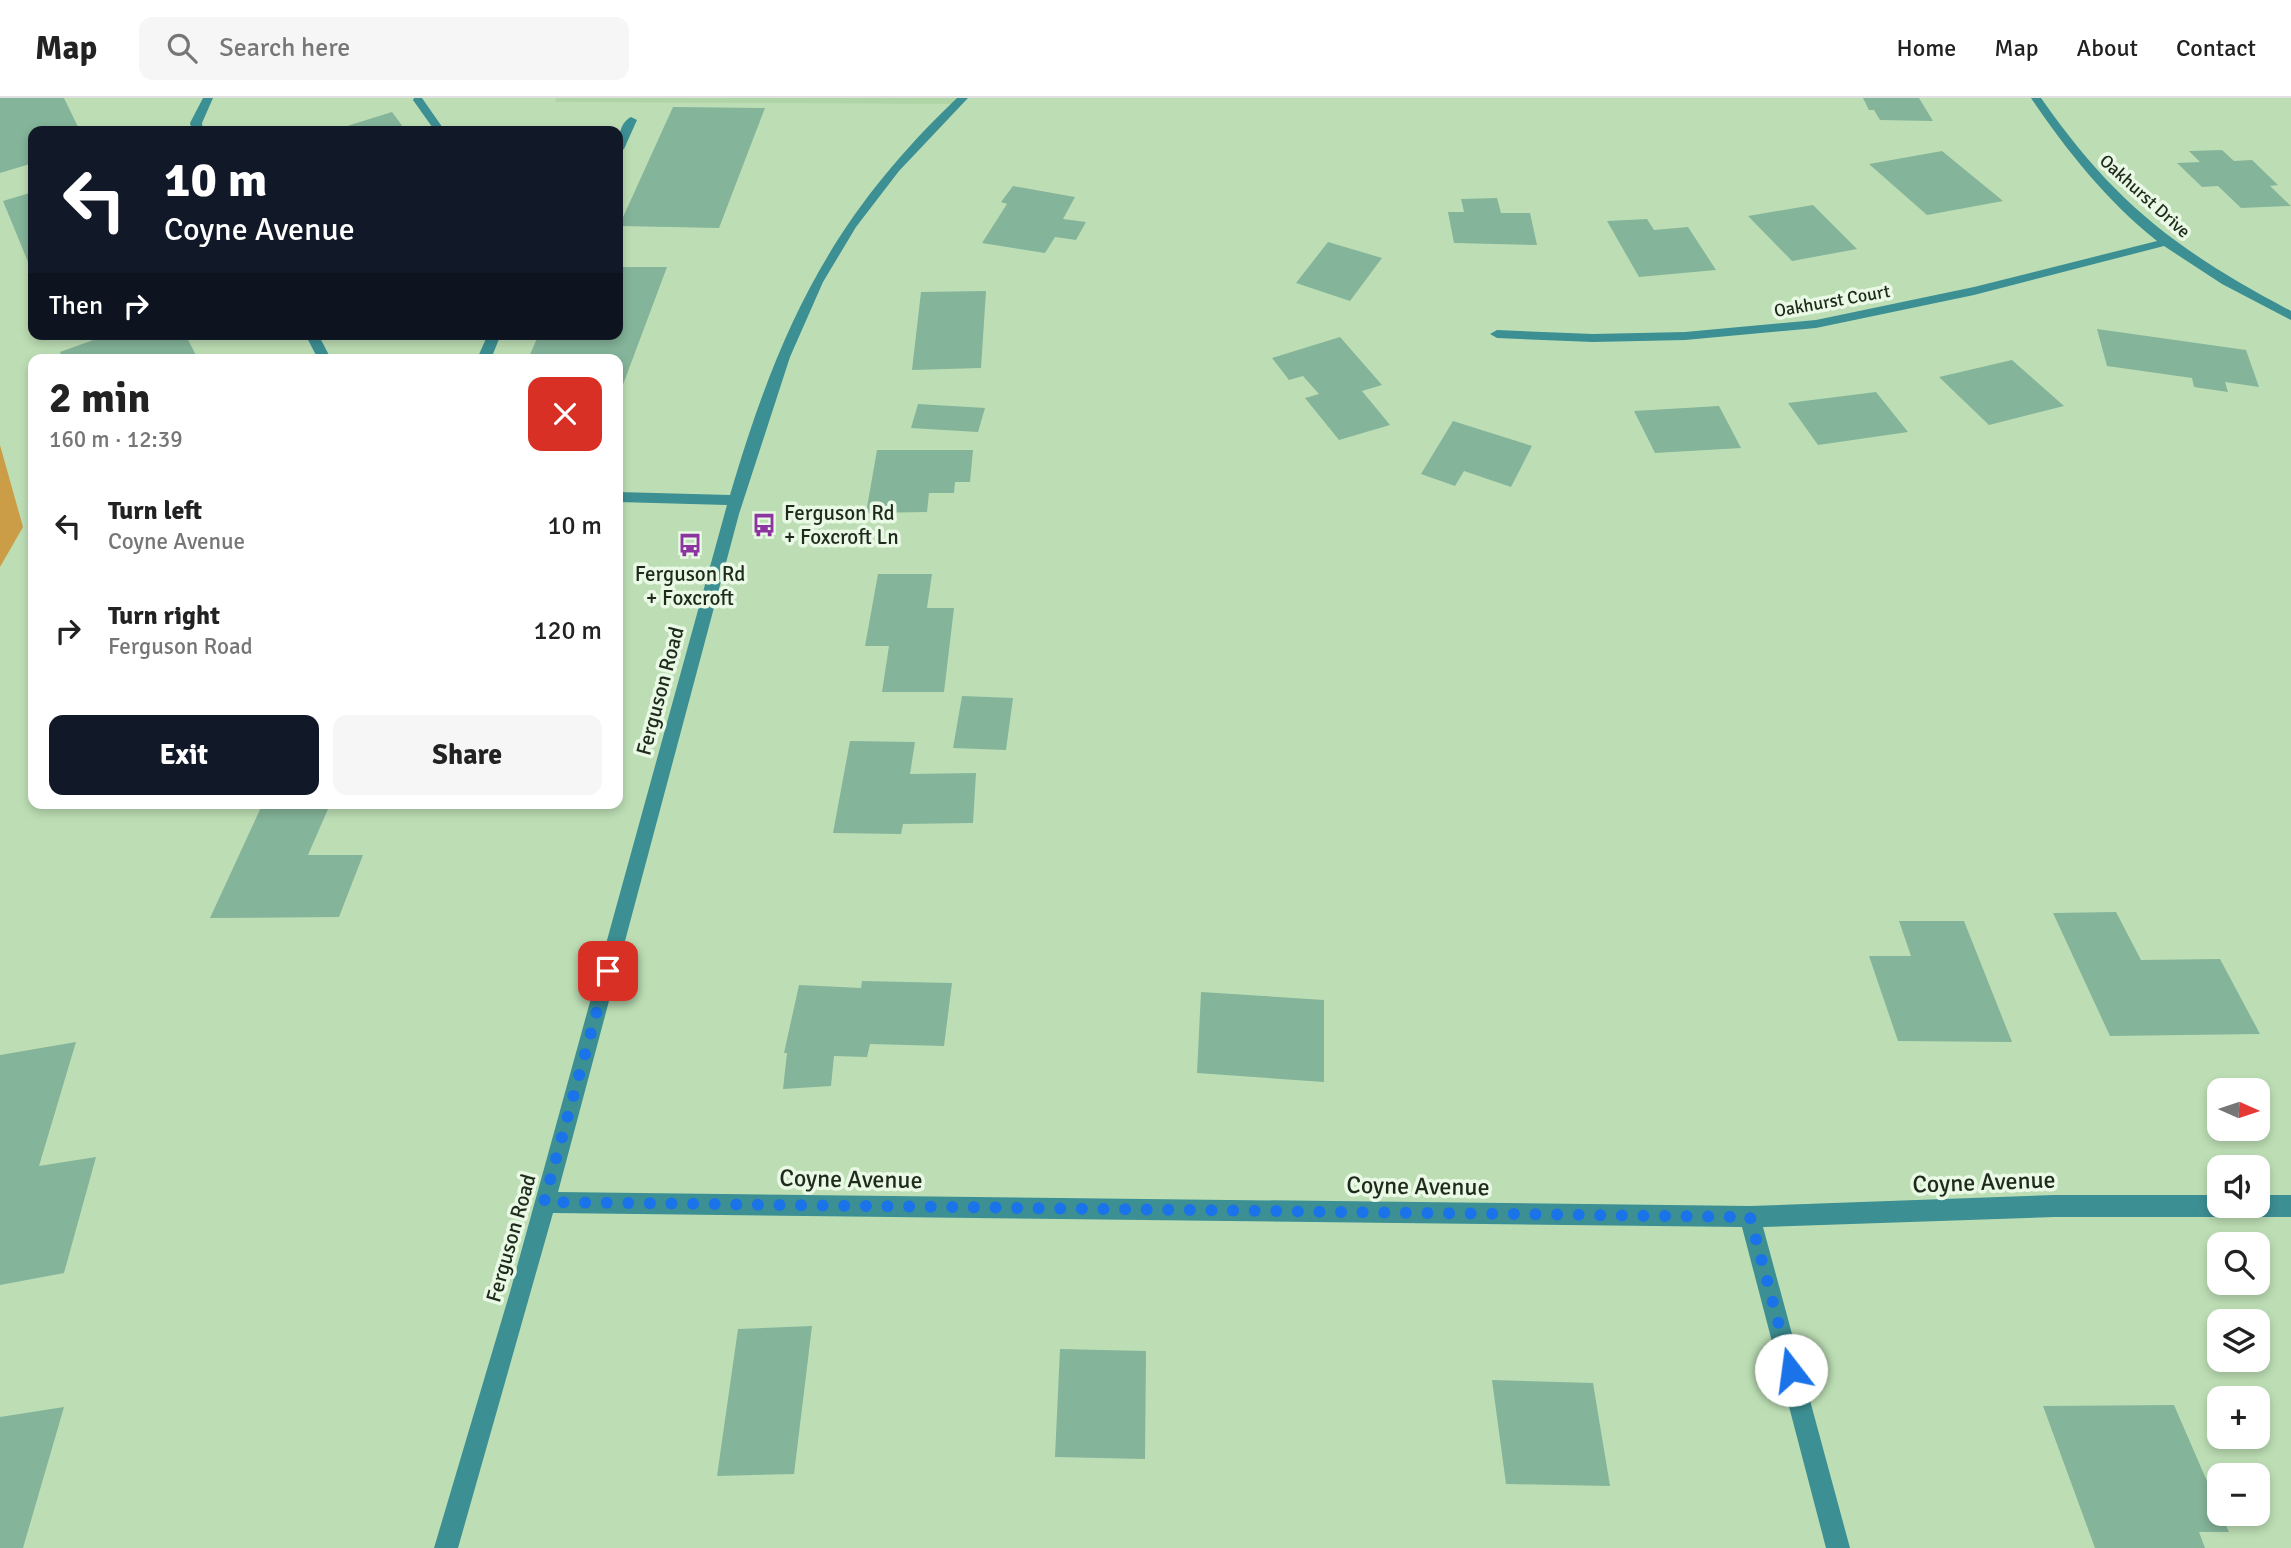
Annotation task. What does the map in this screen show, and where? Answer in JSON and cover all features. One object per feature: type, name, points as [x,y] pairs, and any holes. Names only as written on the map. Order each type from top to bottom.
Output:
[{"type":"street","points":[[196,126],[208,98]]},
{"type":"street","name":"Ferguson Road","points":[[446,1548],[544,1202],[736,500],[782,362],[801,314],[836,249],[866,205],[899,163],[963,98]]},
{"type":"street","name":"Oakhurst Drive","points":[[2036,98],[2084,165],[2166,242],[2219,277],[2291,316]]},
{"type":"street","points":[[418,100],[436,126]]},
{"type":"street","points":[[623,138],[631,120]]},
{"type":"street","name":"Oakhurst Court","points":[[1497,334],[1593,338],[1685,336],[1816,324],[1974,291],[2166,242]]},
{"type":"street","points":[[623,497],[736,500]]},
{"type":"street","name":"Coyne Avenue","points":[[544,1202],[1750,1217],[2054,1206],[2291,1206]]},
{"type":"street","points":[[1750,1217],[1838,1548]]},
{"type":"shaded area","points":[[556,98],[963,98],[957,104],[555,102]]},
{"type":"shaded area","points":[[0,445],[23,527],[0,567]]},
{"type":"building","points":[[0,98],[64,98],[78,126],[28,126],[28,165],[0,173]]},
{"type":"building","points":[[1863,98],[1919,98],[1933,121],[1880,120],[1874,110],[1869,110]]},
{"type":"building","points":[[673,107],[765,108],[719,228],[623,226],[623,217]]},
{"type":"building","points":[[392,112],[402,126],[347,126]]},
{"type":"building","points":[[2222,150],[2234,161],[2252,160],[2278,185],[2270,186],[2291,206],[2241,208],[2218,186],[2202,187],[2177,163],[2200,162],[2189,151]]},
{"type":"building","points":[[1942,151],[2003,201],[1927,215],[1869,164]]},
{"type":"building","points":[[1013,186],[1075,197],[1063,219],[1086,222],[1076,240],[1055,237],[1045,253],[982,243],[1007,204],[1001,202]]},
{"type":"building","points":[[28,194],[28,262],[3,201]]},
{"type":"building","points":[[1497,198],[1501,213],[1530,213],[1537,245],[1454,243],[1448,212],[1464,212],[1461,199]]},
{"type":"building","points":[[1813,205],[1857,249],[1792,261],[1748,216]]},
{"type":"building","points":[[1647,219],[1654,230],[1688,227],[1716,270],[1639,277],[1607,221]]},
{"type":"building","points":[[1328,242],[1382,258],[1350,301],[1296,283]]},
{"type":"building","points":[[623,267],[667,267],[623,385],[623,354],[530,354],[536,340],[623,340]]},
{"type":"building","points":[[986,291],[981,368],[912,370],[921,292]]},
{"type":"building","points":[[2097,329],[2246,350],[2259,387],[2225,382],[2228,392],[2194,387],[2192,378],[2107,366]]},
{"type":"building","points":[[1340,337],[1382,385],[1362,391],[1390,425],[1339,440],[1305,398],[1319,394],[1303,376],[1289,380],[1272,358]]},
{"type":"building","points":[[93,340],[188,340],[195,354],[61,354],[60,352]]},
{"type":"building","points":[[2012,360],[2064,406],[1989,425],[1939,377]]},
{"type":"building","points":[[1876,392],[1908,432],[1818,445],[1788,403]]},
{"type":"building","points":[[918,404],[985,408],[978,432],[911,428]]},
{"type":"building","points":[[1719,406],[1741,448],[1655,453],[1634,411]]},
{"type":"building","points":[[1453,421],[1532,446],[1511,487],[1464,471],[1455,486],[1421,474]]},
{"type":"building","points":[[877,450],[973,450],[970,482],[955,482],[954,493],[929,493],[927,512],[866,513]]},
{"type":"building","points":[[878,574],[932,574],[927,608],[954,608],[944,692],[882,692],[889,646],[865,646]]},
{"type":"building","points":[[962,696],[1013,698],[1006,750],[953,748]]},
{"type":"building","points":[[850,741],[915,742],[910,774],[976,773],[973,823],[903,824],[901,834],[833,833]]},
{"type":"building","points":[[260,809],[328,809],[308,855],[363,855],[339,917],[210,918]]},
{"type":"building","points":[[2116,912],[2141,960],[2220,959],[2260,1034],[2110,1036],[2053,913]]},
{"type":"building","points":[[1899,921],[1964,921],[2012,1042],[1898,1041],[1869,956],[1911,956]]},
{"type":"building","points":[[862,981],[952,983],[944,1046],[870,1044],[867,1057],[834,1056],[831,1086],[783,1089],[787,1053],[784,1053],[799,985],[861,988]]},
{"type":"building","points":[[1201,992],[1324,1000],[1324,1082],[1197,1073]]},
{"type":"building","points":[[76,1042],[39,1166],[96,1157],[64,1273],[0,1285],[0,1055]]},
{"type":"building","points":[[812,1326],[794,1474],[717,1476],[738,1329]]},
{"type":"building","points":[[1060,1349],[1146,1351],[1145,1459],[1055,1457]]},
{"type":"building","points":[[1492,1380],[1593,1383],[1610,1486],[1506,1484]]},
{"type":"building","points":[[2174,1405],[2207,1481],[2207,1526],[2226,1526],[2229,1532],[2199,1532],[2205,1548],[2095,1548],[2043,1406]]},
{"type":"building","points":[[64,1407],[23,1548],[0,1548],[0,1417]]},
{"type":"place","name":"Ferguson Rd + Foxcroft Ln","points":[[764,525]]},
{"type":"place","name":"Ferguson Rd + Foxcroft","points":[[690,545]]},
{"type":"route","points":[[608,971],[544,1202],[1750,1217],[1791,1370]]}]
